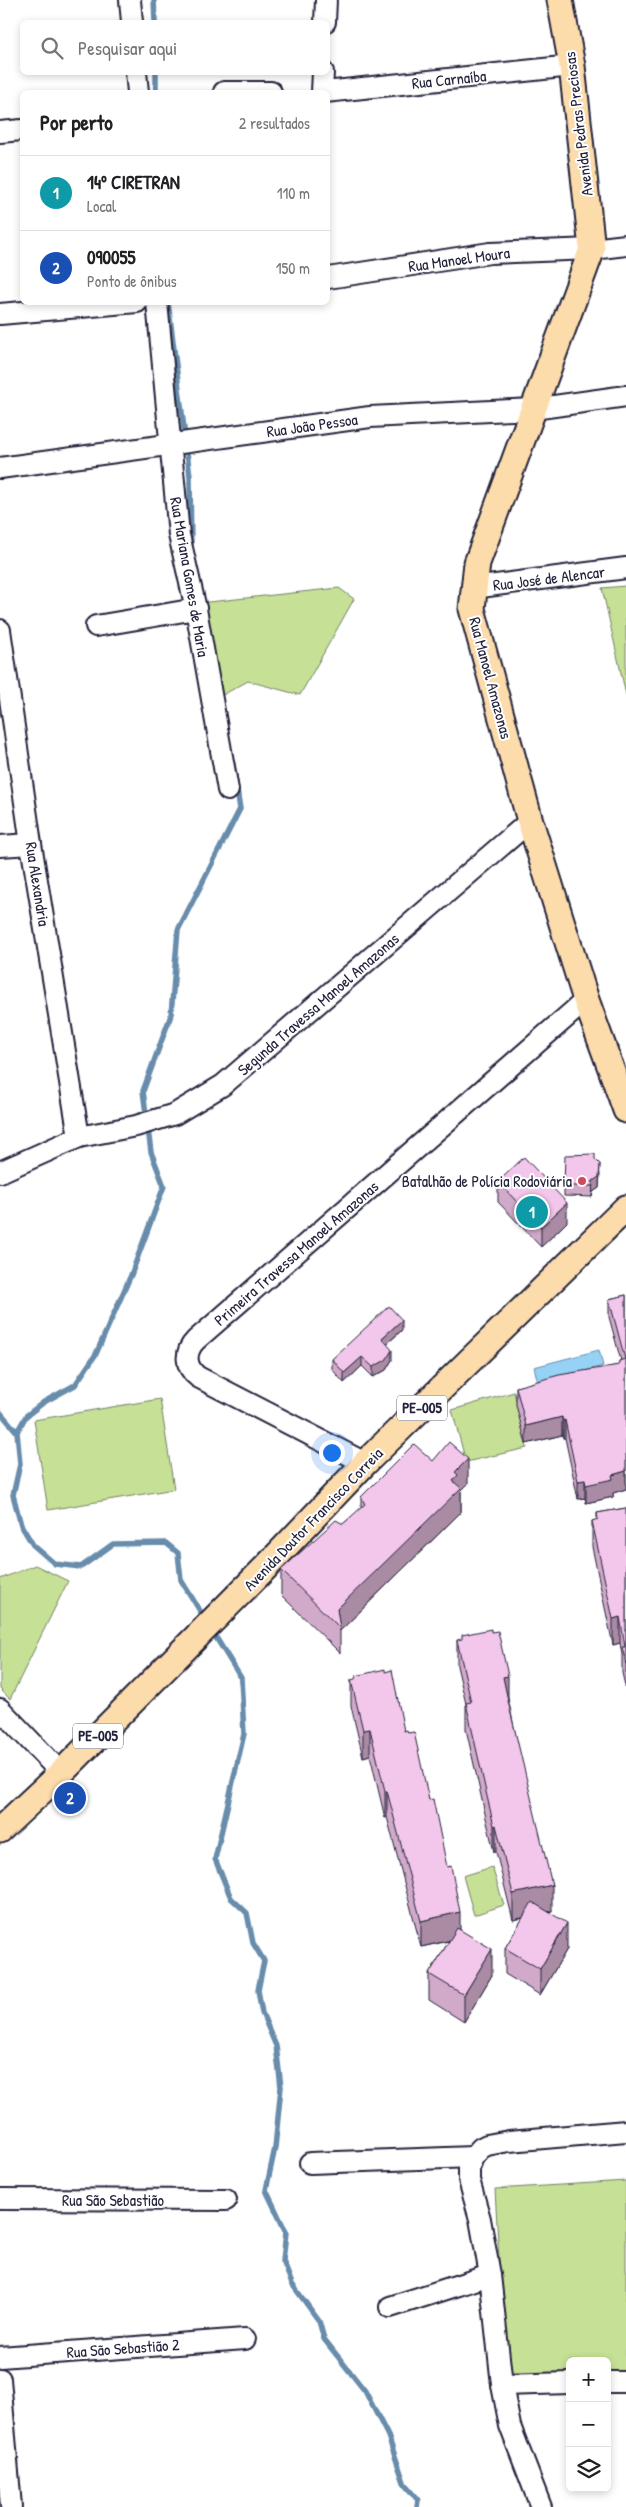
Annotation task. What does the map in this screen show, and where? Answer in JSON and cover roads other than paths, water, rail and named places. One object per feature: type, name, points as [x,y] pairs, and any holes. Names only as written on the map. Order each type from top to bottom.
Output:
[{"type":"main road","name":"Avenida Pedras Preciosas","points":[[560,0],[572,66],[592,249]]},
{"type":"main road","name":"Rua Manoel Amazonas","points":[[592,249],[477,563],[472,609],[530,821],[586,1000],[626,1110]]},
{"type":"main road","name":"Avenida Doutor Francisco Correia","points":[[0,1830],[61,1773],[222,1612],[365,1463],[626,1208]]},
{"type":"street","points":[[130,0],[132,20]]},
{"type":"street","points":[[325,20],[326,0]]},
{"type":"street","name":"Rua Carnaíba","points":[[330,91],[572,66]]},
{"type":"street","points":[[136,75],[138,90]]},
{"type":"street","points":[[323,75],[324,90]]},
{"type":"street","points":[[0,132],[20,130]]},
{"type":"street","name":"Rua Manoel Moura","points":[[330,278],[490,253],[592,249],[626,245]]},
{"type":"street","points":[[0,314],[103,305]]},
{"type":"street","name":"Rua Mariana Gomes de Maria","points":[[157,305],[180,536],[196,609],[228,790]]},
{"type":"street","name":"Rua João Pessoa","points":[[0,468],[370,417],[533,409],[626,396]]},
{"type":"street","name":"Rua José de Alencar","points":[[473,588],[626,568]]},
{"type":"street","points":[[96,626],[196,609]]},
{"type":"street","name":"Rua Alexandria","points":[[1,638],[31,844],[79,1137]]},
{"type":"street","name":"Segunda Travessa Manoel Amazonas","points":[[0,1172],[79,1137],[136,1126],[175,1114],[223,1085],[530,821]]},
{"type":"street","points":[[0,846],[31,844]]},
{"type":"street","name":"Primeira Travessa Manoel Amazonas","points":[[365,1463],[198,1377],[187,1362],[189,1350],[196,1340],[586,1000]]},
{"type":"street","points":[[4,1719],[61,1773]]},
{"type":"street","points":[[540,2507],[510,2426],[502,2385],[490,2275],[480,2220],[469,2180],[469,2168],[473,2157],[481,2148],[509,2141],[626,2131]]},
{"type":"street","points":[[310,2163],[473,2157]]},
{"type":"street","name":"Rua São Sebastião","points":[[0,2200],[226,2200]]},
{"type":"street","points":[[390,2307],[490,2275]]},
{"type":"street","name":"Rua São Sebastião 2","points":[[0,2357],[245,2339]]},
{"type":"street","points":[[0,2379],[11,2507]]},
{"type":"street","points":[[611,2382],[626,2382]]},
{"type":"street","points":[[502,2385],[566,2383]]},
{"type":"water","points":[[599,1350],[603,1366],[538,1383],[534,1367]]},
{"type":"waterway","points":[[154,0],[155,20]]},
{"type":"waterway","points":[[156,75],[156,90]]},
{"type":"waterway","points":[[168,305],[190,476],[191,549]]},
{"type":"waterway","points":[[205,1619],[181,1580],[178,1553],[166,1543],[113,1544],[81,1567],[55,1564],[33,1545],[21,1525],[13,1495],[20,1464],[17,1432],[26,1416],[44,1402],[75,1385],[96,1354],[131,1275],[164,1186],[151,1152],[143,1091],[171,1015],[178,930],[240,809],[233,764]]},
{"type":"waterway","points":[[0,1412],[17,1432]]},
{"type":"waterway","points":[[212,1631],[241,1678],[244,1734],[215,1859],[231,1898],[247,1913],[253,1943],[264,1961],[258,1990],[262,2013],[276,2046],[281,2087],[275,2148],[266,2190],[286,2232],[283,2261],[292,2284],[319,2321],[324,2339],[365,2391],[388,2436],[405,2485],[418,2500],[417,2507]]},
{"type":"place","name":"Batalhão de Polícia Rodoviária","points":[[582,1181]]},
{"type":"place","name":"14º CIRETRAN","points":[[532,1212]]},
{"type":"place","name":"090055","points":[[70,1798]]}]
